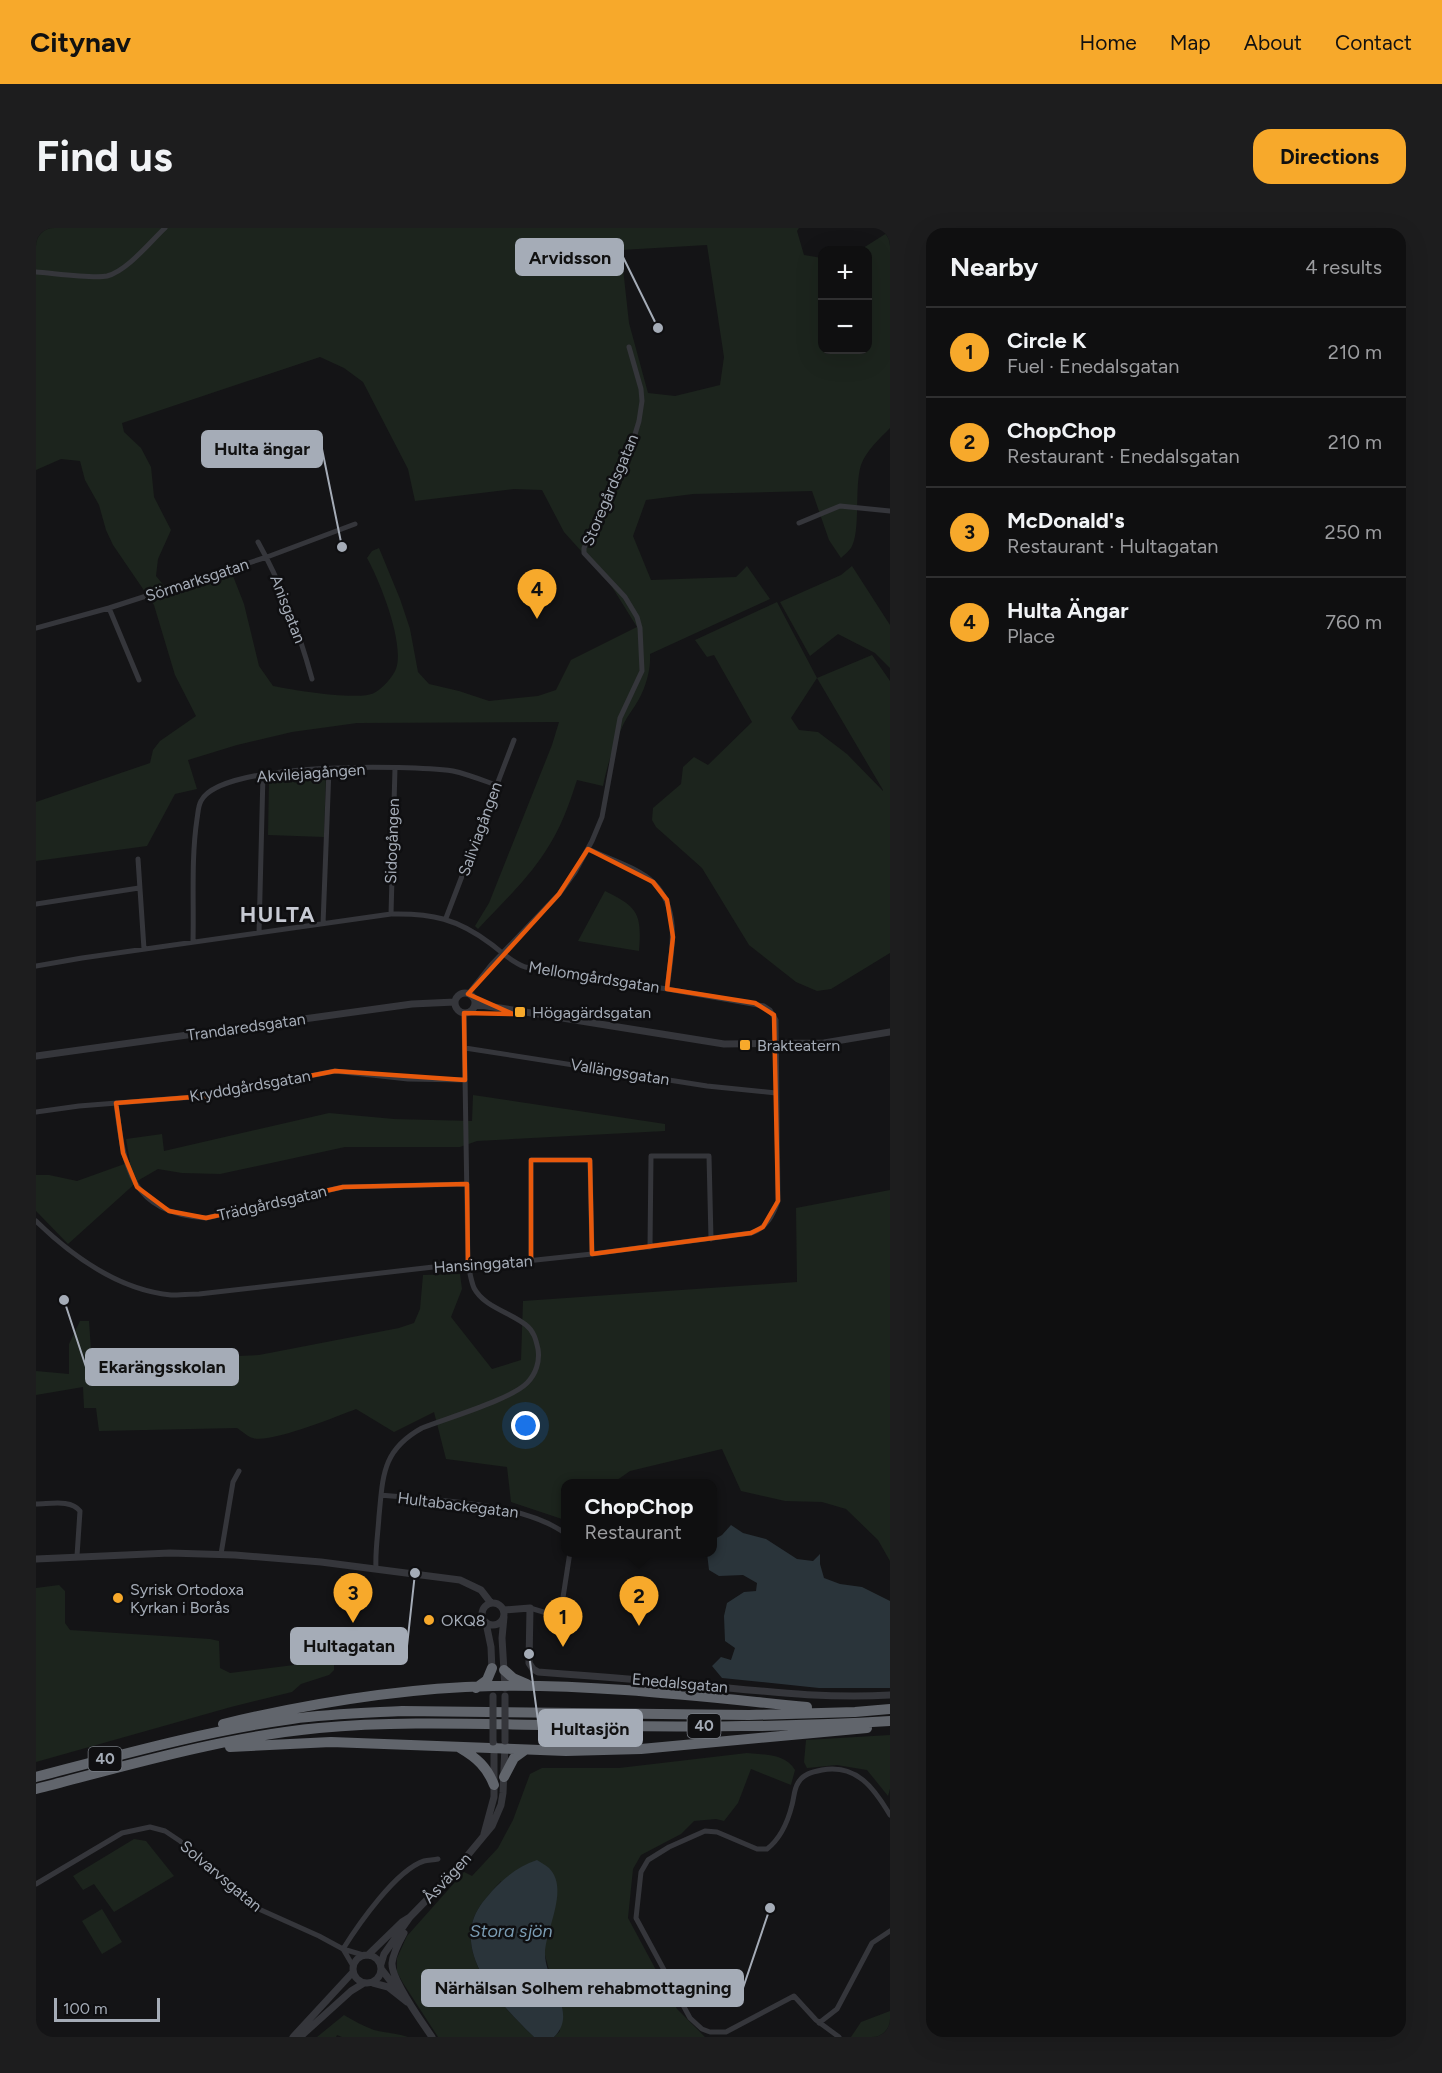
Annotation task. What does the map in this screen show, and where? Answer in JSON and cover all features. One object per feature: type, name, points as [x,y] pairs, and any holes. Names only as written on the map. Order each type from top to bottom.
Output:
[{"type":"highway","points":[[476,1688],[487,1680],[492,1668]]},
{"type":"highway","points":[[504,1670],[513,1678],[532,1686]]},
{"type":"highway","points":[[174,1742],[220,1725],[324,1704],[390,1695],[476,1688],[505,1691],[532,1686],[699,1696],[855,1712]]},
{"type":"highway","name":"40","points":[[36,1777],[174,1742],[292,1719],[402,1711],[749,1714],[890,1709]]},
{"type":"highway","points":[[203,1748],[331,1742],[460,1748],[499,1745],[525,1750],[641,1749],[854,1731],[890,1723]]},
{"type":"highway","name":"40","points":[[36,1789],[253,1737],[318,1728],[402,1724],[730,1727],[890,1723]]},
{"type":"highway","points":[[460,1748],[480,1761],[494,1785]]},
{"type":"highway","points":[[504,1777],[514,1758],[525,1750]]},
{"type":"street","points":[[36,272],[105,276],[125,266],[165,228]]},
{"type":"street","name":"Storegårdsgatan","points":[[468,993],[501,954],[559,894],[588,849],[602,817],[620,718],[642,671],[642,647],[637,617],[625,597],[584,553],[584,548],[633,441],[639,421],[642,401],[629,347]]},
{"type":"street","points":[[799,523],[840,506],[890,511]]},
{"type":"street","name":"Sörmarksgatan","points":[[36,628],[109,608],[267,557],[355,524]]},
{"type":"street","name":"Anisgatan","points":[[258,542],[267,557],[293,618],[312,679]]},
{"type":"street","points":[[109,608],[139,680]]},
{"type":"street","name":"Saliviagången","points":[[446,918],[482,830],[496,785],[514,740]]},
{"type":"street","name":"Akvilejagången","points":[[193,942],[195,833],[201,800],[220,784],[263,774],[329,769],[395,768],[454,771],[496,785]]},
{"type":"street","name":"Sidogången","points":[[391,914],[395,768]]},
{"type":"street","points":[[322,924],[329,769]]},
{"type":"street","points":[[259,933],[263,774]]},
{"type":"street","points":[[588,849],[634,870],[653,882],[667,900],[672,919],[673,937],[668,989]]},
{"type":"street","points":[[138,859],[144,949]]},
{"type":"street","points":[[36,904],[140,888]]},
{"type":"street","name":"Mellomgårdsgatan","points":[[36,966],[391,914],[427,914],[446,918],[470,930],[512,962],[525,967],[764,1006],[770,1010],[776,1020],[777,1045]]},
{"type":"street","points":[[468,993],[475,1004],[471,1011],[464,1013],[458,1009],[455,1002],[460,995],[468,993]]},
{"type":"street","name":"Trandaredsgatan","points":[[36,1056],[412,1004],[455,1002]]},
{"type":"street","points":[[475,1004],[724,1044],[833,1043],[890,1032]]},
{"type":"street","points":[[376,1569],[381,1483],[389,1458],[410,1434],[501,1398],[520,1388],[536,1372],[539,1356],[536,1338],[529,1328],[514,1316],[482,1298],[474,1287],[468,1265],[464,1013]]},
{"type":"street","name":"Hansinggatan","points":[[36,1221],[53,1238],[78,1257],[111,1277],[143,1290],[171,1295],[199,1294],[442,1266],[531,1261],[759,1231],[773,1214],[778,1201],[777,1045]]},
{"type":"street","name":"Vallängsgatan","points":[[465,1048],[707,1086],[776,1093]]},
{"type":"street","name":"Kryddgårdsgatan","points":[[36,1112],[207,1096],[335,1071],[408,1079],[465,1080]]},
{"type":"street","name":"Trädgårdsgatan","points":[[116,1103],[123,1153],[128,1170],[137,1187],[151,1201],[169,1212],[206,1218],[343,1187],[467,1184]]},
{"type":"street","points":[[650,1247],[651,1155],[709,1156],[711,1239]]},
{"type":"street","points":[[531,1261],[531,1161],[590,1160],[592,1254]]},
{"type":"street","points":[[221,1554],[233,1482],[239,1471]]},
{"type":"street","name":"Hultabackegatan","points":[[381,1495],[492,1507],[526,1514],[561,1530]]},
{"type":"street","points":[[36,1504],[69,1504],[78,1507],[80,1511],[77,1556]]},
{"type":"street","points":[[36,1559],[170,1553],[221,1554],[376,1569],[460,1580],[481,1590],[491,1602],[498,1604],[504,1614],[505,1691],[499,1745]]},
{"type":"street","points":[[486,1623],[496,1625],[504,1614],[530,1608],[561,1617],[569,1557]]},
{"type":"street","points":[[491,1602],[482,1610],[481,1615],[486,1623],[491,1647],[499,1745]]},
{"type":"street","name":"Enedalsgatan","points":[[530,1608],[530,1663],[531,1667],[538,1672],[605,1676],[768,1692],[890,1695]]},
{"type":"street","name":"Åsvägen","points":[[381,1967],[384,1954],[413,1914],[453,1873],[497,1816],[501,1804],[504,1777],[499,1745]]},
{"type":"street","name":"Åsvägen","points":[[482,1838],[491,1810],[499,1745]]},
{"type":"street","points":[[839,2037],[819,2023],[794,1996],[726,2032],[710,2032],[702,2029],[690,2018],[636,1918],[641,1872],[648,1860],[669,1847],[705,1831],[717,1832],[757,1848],[767,1849],[785,1825],[797,1785],[804,1776],[811,1772],[831,1768],[865,1779],[890,1815]]},
{"type":"street","name":"Solvarvsgatan","points":[[36,1884],[122,1833],[150,1827],[165,1831],[180,1841],[238,1894],[261,1910],[343,1949],[366,1955]]},
{"type":"street","points":[[407,2002],[388,1988],[358,1980],[343,1949],[382,1895],[394,1883],[423,1861],[438,1859]]},
{"type":"street","points":[[413,1914],[398,1944],[392,1965],[417,2015]]},
{"type":"street","name":"Åsvägen","points":[[366,1955],[413,1914]]},
{"type":"street","points":[[819,2023],[837,2009],[872,1943],[890,1931]]},
{"type":"street","points":[[292,2037],[353,1969],[358,1959],[366,1955],[376,1957],[432,2037]]},
{"type":"street","points":[[373,1983],[379,1978],[381,1967]]},
{"type":"street","points":[[300,2037],[351,1991],[364,1983]]},
{"type":"highlighted area","points":[[588,849],[653,882],[667,900],[673,937],[667,989],[755,1003],[774,1015],[778,1201],[763,1227],[751,1233],[592,1254],[590,1160],[531,1160],[531,1261],[468,1265],[467,1184],[343,1187],[206,1218],[169,1211],[137,1187],[123,1153],[116,1103],[206,1096],[335,1071],[465,1080],[464,1013],[513,1014],[468,994],[559,894]]},
{"type":"shaded area","points":[[36,228],[799,228],[797,231],[804,255],[818,257],[818,354],[872,354],[872,246],[866,246],[890,231],[890,428],[870,450],[861,465],[856,531],[851,548],[841,558],[829,540],[812,491],[693,494],[646,500],[633,536],[651,580],[736,577],[747,566],[770,599],[650,654],[646,683],[617,739],[603,786],[577,780],[564,817],[545,852],[522,882],[478,929],[475,926],[489,903],[559,722],[357,723],[292,732],[237,745],[188,760],[197,789],[175,794],[147,846],[36,861],[36,802],[150,763],[153,750],[160,741],[196,716],[175,675],[154,605],[113,545],[99,505],[85,480],[80,461],[61,459],[36,470]],"holes":[[[707,245],[724,357],[720,385],[675,396],[648,393],[629,323],[621,250]],[[320,357],[344,368],[363,382],[408,469],[415,501],[514,489],[542,490],[564,532],[609,582],[637,627],[571,660],[556,690],[538,696],[489,701],[429,684],[418,672],[410,629],[379,548],[372,551],[367,558],[390,613],[397,644],[396,669],[390,679],[374,693],[355,696],[273,686],[259,666],[244,604],[233,576],[170,593],[156,576],[158,559],[171,530],[154,497],[151,467],[141,448],[124,432],[122,423]]]},
{"type":"shaded area","points":[[852,566],[890,625],[890,668],[875,653],[838,634],[810,656],[780,602],[841,575]]},
{"type":"shaded area","points":[[777,602],[817,678],[872,655],[890,681],[890,953],[831,989],[817,991],[796,982],[749,945],[702,868],[656,827],[652,820],[653,808],[681,784],[683,767],[694,757],[708,765],[752,722],[714,655],[707,657],[695,640]],"holes":[[[817,678],[883,790],[847,754],[818,732],[799,730],[791,718]]]},
{"type":"shaded area","points":[[326,773],[324,837],[268,835],[269,782],[274,777]]},
{"type":"shaded area","points":[[605,891],[625,902],[636,913],[640,928],[639,951],[578,941]]},
{"type":"shaded area","points":[[473,1095],[665,1124],[665,1131],[477,1141],[460,1147],[345,1147],[220,1174],[182,1173],[158,1169],[139,1180],[68,1244],[36,1211],[36,1175],[49,1175],[77,1181],[130,1162],[126,1139],[162,1134],[164,1151],[329,1113],[394,1119],[472,1121]]},
{"type":"shaded area","points":[[890,1190],[890,1561],[878,1540],[846,1509],[822,1502],[785,1501],[741,1491],[722,1449],[630,1471],[619,1479],[561,1479],[561,1519],[511,1502],[507,1467],[446,1459],[434,1412],[394,1432],[356,1409],[304,1428],[261,1439],[251,1437],[237,1428],[99,1431],[96,1408],[84,1408],[83,1387],[36,1395],[36,1371],[69,1374],[69,1344],[80,1321],[89,1321],[91,1350],[189,1358],[259,1355],[399,1328],[414,1323],[420,1309],[423,1275],[460,1274],[462,1289],[451,1317],[492,1369],[521,1360],[523,1301],[797,1282],[796,1208]]},
{"type":"shaded area","points":[[59,1585],[65,1591],[65,1623],[70,1630],[219,1641],[220,1668],[230,1673],[334,1660],[334,1670],[329,1675],[301,1684],[292,1692],[36,1762],[36,1588]]},
{"type":"shaded area","points":[[890,1735],[888,1796],[867,1770],[837,1765],[807,1768],[804,1762],[806,1740]]},
{"type":"shaded area","points":[[747,1753],[774,1756],[786,1760],[795,1770],[791,1785],[751,1769],[738,1803],[724,1821],[716,1819],[694,1821],[681,1834],[641,1855],[633,1869],[628,1918],[677,2009],[705,2037],[554,2037],[560,2031],[560,1999],[545,1955],[501,1881],[480,1906],[472,1924],[471,1942],[475,1960],[484,1978],[508,2010],[534,2037],[438,2037],[397,1972],[397,1958],[407,1936],[464,1872],[472,1876],[498,1848],[513,1820],[530,1774],[542,1768],[619,1768]]},
{"type":"shaded area","points":[[134,1839],[146,1841],[174,1876],[114,1912],[94,1884],[83,1890],[73,1876]]},
{"type":"shaded area","points":[[102,1909],[122,1942],[102,1954],[82,1921]]},
{"type":"shaded area","points":[[890,2011],[890,2037],[851,2037],[861,2022]]},
{"type":"shaded area","points":[[344,2015],[374,2030],[408,2037],[342,2037],[337,2035],[336,2037],[317,2037]]},
{"type":"water","points":[[731,1525],[743,1533],[766,1539],[797,1559],[813,1561],[820,1554],[824,1578],[840,1584],[862,1587],[890,1601],[890,1688],[819,1688],[722,1678],[712,1666],[721,1657],[731,1660],[735,1648],[725,1641],[724,1616],[727,1603],[744,1592],[756,1591],[757,1583],[743,1575],[719,1576],[709,1570],[707,1557],[717,1557],[717,1538]]},
{"type":"water","name":"Stora sjön","points":[[537,1860],[549,1868],[555,1877],[557,1887],[555,1910],[545,1954],[546,1965],[562,2008],[561,2028],[554,2037],[534,2037],[508,2010],[484,1978],[475,1960],[471,1942],[472,1924],[484,1900],[507,1877],[524,1865]]},
{"type":"place","name":"Arvidsson","points":[[658,328]]},
{"type":"place","name":"Hulta ängar","points":[[342,547]]},
{"type":"place","name":"Hulta Ängar","points":[[537,619]]},
{"type":"place","name":"Högagärdsgatan","points":[[520,1012]]},
{"type":"place","name":"Brakteatern","points":[[745,1045]]},
{"type":"place","name":"Ekarängsskolan","points":[[64,1300]]},
{"type":"place","name":"Hultagatan","points":[[415,1573]]},
{"type":"place","name":"Syrisk Ortodoxa Kyrkan i Borås","points":[[118,1598]]},
{"type":"place","name":"OKQ8","points":[[429,1620]]},
{"type":"place","name":"McDonald's","points":[[353,1623]]},
{"type":"place","name":"ChopChop","points":[[639,1626]]},
{"type":"place","name":"Circle K","points":[[563,1647]]},
{"type":"place","name":"Hultasjön","points":[[529,1654]]},
{"type":"place","name":"Närhälsan Solhem rehabmottagning","points":[[770,1908]]},
{"type":"district","name":"HULTA","points":[[278,914]]}]
